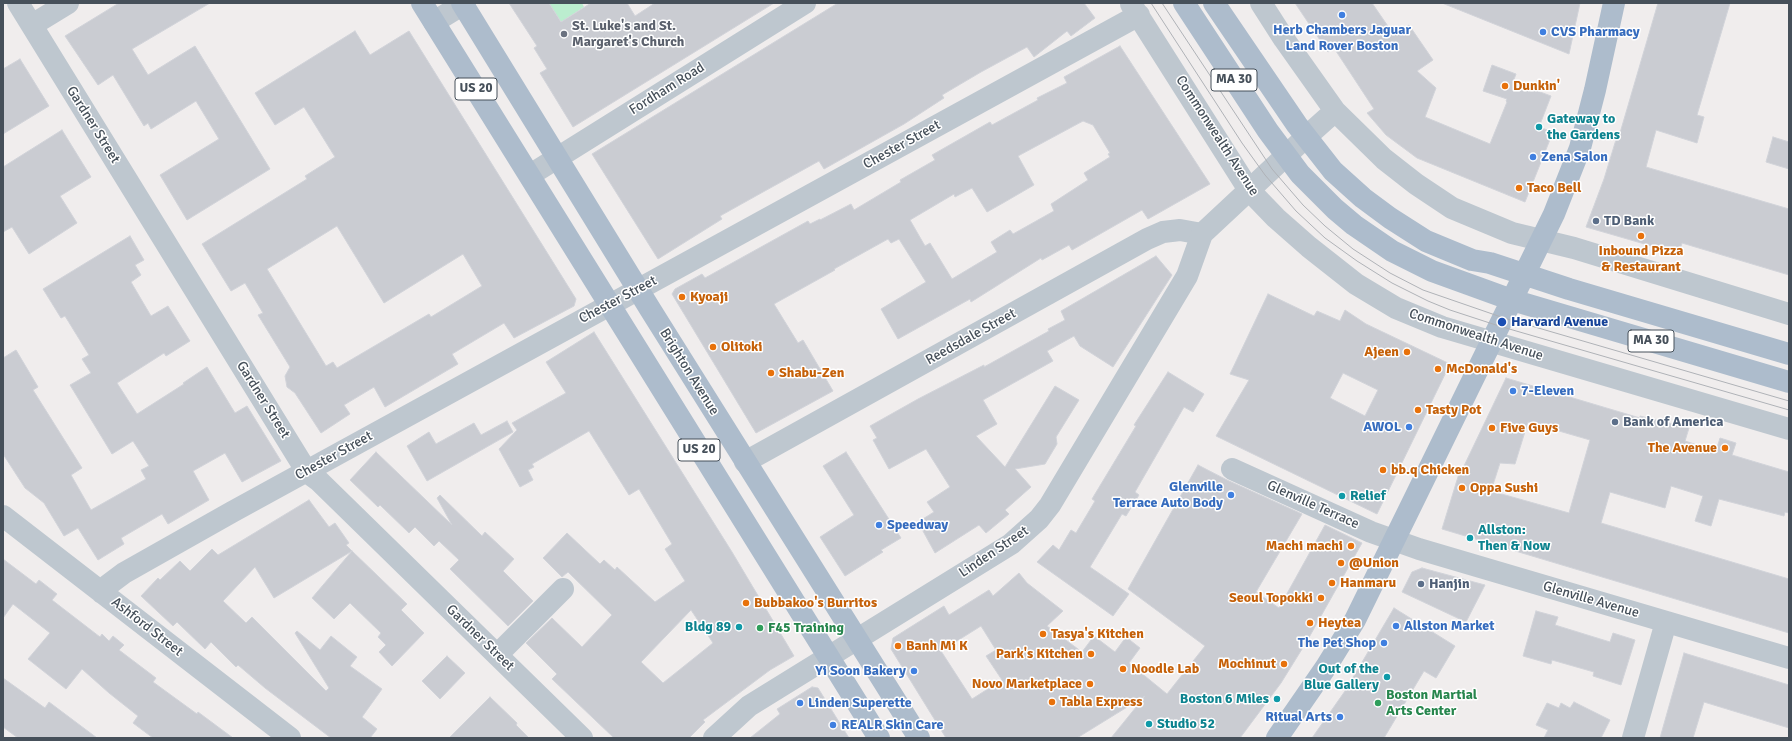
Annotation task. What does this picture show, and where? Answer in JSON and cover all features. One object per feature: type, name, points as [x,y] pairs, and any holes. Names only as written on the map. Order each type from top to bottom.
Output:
[{"type":"main road","name":"US 20","points":[[422,3],[879,738]]},
{"type":"main road","name":"MA 30","points":[[1184,3],[1264,125],[1286,156],[1306,180],[1335,209],[1354,225],[1392,251],[1432,271],[1512,300],[1789,382]]},
{"type":"main road","name":"MA 30","points":[[1214,3],[1306,137],[1333,170],[1363,198],[1390,218],[1426,241],[1472,260],[1490,264],[1524,276],[1789,354]]},
{"type":"main road","points":[[1277,738],[1326,667],[1355,620],[1554,214],[1580,148],[1595,90],[1614,3]]},
{"type":"main road","name":"Brighton Avenue","points":[[463,4],[638,290],[919,738]]},
{"type":"street","name":"Gardner Street","points":[[18,3],[307,472],[318,480],[582,738]]},
{"type":"street","points":[[32,25],[68,3]]},
{"type":"street","name":"Fordham Road","points":[[530,175],[805,3]]},
{"type":"street","points":[[1261,3],[1284,39],[1335,111],[1384,159],[1416,184],[1452,208],[1512,233],[1574,248],[1789,314]]},
{"type":"street","points":[[434,22],[463,4]]},
{"type":"street","name":"Commonwealth Avenue","points":[[1135,9],[1249,190],[1276,218],[1309,247],[1356,284],[1396,308],[1442,327],[1789,429]]},
{"type":"street","name":"Chester Street","points":[[102,593],[108,585],[124,573],[609,304],[638,290],[1135,9]]},
{"type":"street","points":[[1202,234],[1335,111]]},
{"type":"street","name":"Reedsdale Street","points":[[745,462],[1147,239],[1163,232],[1180,230],[1202,234]]},
{"type":"street","name":"Linden Street","points":[[714,738],[750,706],[857,638],[1011,544],[1039,519],[1050,505],[1187,276],[1202,234]]},
{"type":"street","name":"Glenville Terrace","points":[[1232,469],[1372,532],[1394,540]]},
{"type":"street","name":"Ashford Street","points":[[3,516],[290,738]]},
{"type":"street","name":"Glenville Avenue","points":[[1394,540],[1789,658]]},
{"type":"street","points":[[497,655],[563,589]]},
{"type":"street","points":[[1633,738],[1666,622]]},
{"type":"green space","points":[[549,3],[582,3],[584,7],[561,22]]},
{"type":"building","points":[[119,3],[210,3],[132,49],[148,75],[195,46],[270,169],[187,220],[160,175],[219,139],[196,101],[151,129],[148,123],[144,126],[113,75],[98,85],[65,36]]},
{"type":"building","points":[[509,3],[549,3],[561,22],[591,3],[627,3],[635,16],[655,3],[774,3],[573,127],[540,73],[547,69],[534,48],[537,46]]},
{"type":"building","points":[[838,3],[1084,3],[1095,18],[1071,36],[1067,31],[1034,57],[1027,47],[981,72],[942,95],[944,98],[904,124],[824,169],[819,161],[720,216],[722,219],[658,259],[592,154]]},
{"type":"building","points":[[1295,3],[1372,3],[1394,35],[1409,25],[1433,60],[1417,71],[1436,88],[1425,117],[1490,144],[1507,102],[1507,99],[1483,91],[1492,65],[1516,74],[1513,82],[1551,96],[1539,127],[1553,132],[1525,202],[1417,158],[1386,135],[1367,113],[1374,109],[1334,48],[1328,52]]},
{"type":"building","name":"CVS Pharmacy","points":[[1442,3],[1580,3],[1569,54]]},
{"type":"building","points":[[1658,3],[1730,3],[1697,115],[1704,117],[1697,143],[1656,130],[1646,167],[1789,209],[1789,275],[1682,243],[1679,254],[1586,227],[1604,179],[1618,133],[1620,133]]},
{"type":"building","points":[[355,31],[370,55],[409,31],[576,299],[574,306],[514,338],[504,323],[452,354],[458,364],[385,407],[374,387],[344,405],[350,414],[321,433],[295,393],[287,387],[285,376],[290,367],[258,315],[263,313],[245,283],[231,291],[202,244],[307,179],[305,176],[335,157],[304,107],[275,125],[255,93]],"holes":[[[337,226],[384,303],[463,254],[482,286],[431,317],[429,314],[337,368],[333,362],[326,366],[267,269]]]},
{"type":"building","points":[[1120,46],[1210,184],[1148,219],[1142,210],[1072,250],[1069,245],[1042,260],[1041,258],[971,302],[970,299],[898,339],[881,309],[926,282],[899,239],[891,243],[888,239],[774,304],[798,343],[803,340],[833,391],[756,433],[672,294],[675,289],[702,274],[705,278],[808,221],[810,224],[851,204],[854,210],[901,182],[900,180],[935,160],[932,155],[990,122],[992,125],[1038,100],[1037,98],[1067,83],[1064,77]],"holes":[[[1083,121],[1093,125],[1110,153],[1108,154],[1110,157],[1084,173],[1088,180],[1051,204],[1054,211],[1013,234],[1010,230],[991,242],[997,252],[952,279],[930,243],[925,246],[910,220],[954,194],[955,197],[972,188],[987,212],[1034,185],[1018,156]]]},
{"type":"building","points":[[20,59],[49,106],[3,134],[3,69]]},
{"type":"building","points":[[62,130],[91,177],[60,196],[77,223],[29,254],[12,227],[3,232],[3,167]]},
{"type":"building","points":[[1773,137],[1789,142],[1789,169],[1766,162]]},
{"type":"building","points":[[130,236],[144,260],[135,265],[141,275],[131,282],[151,316],[168,306],[190,341],[166,356],[164,353],[117,383],[137,414],[184,384],[183,383],[207,367],[235,413],[247,406],[281,461],[242,482],[225,453],[193,471],[209,500],[168,524],[162,514],[121,538],[124,544],[98,560],[78,528],[64,536],[44,503],[25,488],[3,454],[3,358],[16,350],[38,387],[33,390],[82,468],[71,475],[91,510],[146,479],[141,470],[149,466],[133,441],[112,454],[70,385],[91,373],[82,359],[89,355],[65,316],[61,318],[43,289]]},
{"type":"building","points":[[1156,256],[1172,275],[1113,367],[1080,346],[1074,336],[1047,351],[1053,361],[983,400],[997,424],[976,436],[1005,467],[1055,386],[1079,400],[1056,437],[1057,444],[1045,464],[1015,469],[1031,487],[1005,510],[1009,514],[986,533],[979,525],[935,553],[918,522],[934,512],[927,502],[950,487],[926,449],[889,469],[873,440],[877,438],[870,426],[918,399],[984,365],[984,367],[1049,331],[1048,329],[1065,320],[1061,311]]},
{"type":"building","points":[[1268,294],[1314,316],[1317,311],[1340,321],[1345,310],[1366,324],[1450,364],[1377,514],[1216,436],[1249,380],[1230,374]],"holes":[[[1343,373],[1378,390],[1365,416],[1330,398]]]},
{"type":"building","points":[[594,332],[732,552],[794,656],[770,670],[703,720],[705,722],[689,738],[614,738],[552,679],[557,674],[526,643],[552,618],[582,647],[612,615],[568,572],[562,577],[543,558],[567,533],[600,564],[604,560],[615,570],[617,567],[655,602],[685,581],[665,549],[672,544],[639,489],[629,495],[589,431],[532,464],[534,467],[528,470],[533,480],[520,487],[499,449],[517,430],[512,423],[566,393],[546,362]],"holes":[[[691,610],[713,643],[663,683],[641,662]]]},
{"type":"building","points":[[1168,372],[1204,394],[1193,412],[1184,407],[1135,492],[1139,495],[1126,516],[1122,514],[1090,567],[1129,594],[1113,616],[1037,562],[1053,545],[1059,550],[1071,530],[1076,533],[1095,501],[1092,499],[1136,426],[1134,425]]},
{"type":"building","points":[[1506,378],[1640,418],[1640,416],[1689,428],[1685,441],[1716,451],[1720,438],[1736,443],[1732,455],[1789,472],[1789,513],[1785,512],[1784,516],[1719,499],[1711,526],[1695,521],[1703,496],[1671,486],[1665,508],[1610,492],[1601,523],[1789,579],[1789,633],[1442,529],[1461,467],[1463,468]],"holes":[[[1528,422],[1590,440],[1569,513],[1491,491],[1500,463],[1515,464]]]},
{"type":"building","points":[[507,421],[513,432],[427,481],[407,446],[429,432],[436,444],[474,423],[481,435]]},
{"type":"building","points":[[376,452],[452,525],[437,498],[440,495],[482,536],[485,532],[514,559],[503,571],[533,601],[508,626],[450,569],[459,560],[439,541],[434,546],[415,527],[409,533],[380,505],[378,507],[350,480]]},
{"type":"building","points":[[846,452],[901,538],[881,550],[883,552],[845,576],[820,537],[854,515],[823,466]]},
{"type":"building","points":[[1198,465],[1227,480],[1302,514],[1256,592],[1279,608],[1325,525],[1362,543],[1307,641],[1281,683],[1240,738],[1111,738],[1145,696],[1077,738],[946,738],[891,649],[893,638],[944,606],[949,615],[989,590],[993,596],[1019,573],[1027,583],[1063,611],[1047,626],[1082,652],[1094,636],[1115,652],[1126,637],[1140,648],[1129,663],[1167,694],[1205,646],[1128,589]],"holes":[[[981,626],[996,650],[986,656],[1002,680],[972,699],[941,651]]]},
{"type":"building","points":[[309,500],[329,527],[335,523],[349,543],[346,545],[352,551],[274,598],[255,567],[223,601],[246,623],[252,617],[326,691],[329,688],[295,633],[297,631],[320,650],[331,636],[357,657],[350,666],[382,689],[362,717],[377,729],[370,738],[331,738],[265,688],[238,665],[236,667],[211,642],[205,649],[177,622],[173,626],[141,596],[158,578],[160,580],[180,561],[190,571],[212,549],[218,555]]},
{"type":"building","points":[[352,551],[407,604],[401,610],[424,633],[392,666],[379,652],[386,645],[378,637],[381,633],[350,603],[334,619],[312,598]]},
{"type":"building","points":[[3,559],[36,584],[39,580],[57,594],[52,600],[100,637],[102,634],[109,641],[113,636],[124,645],[119,650],[156,678],[153,682],[197,714],[198,712],[233,738],[153,738],[133,723],[138,716],[82,669],[66,689],[28,659],[50,633],[13,604],[3,618]]},
{"type":"building","points":[[1422,568],[1485,585],[1466,622],[1402,592],[1412,572]]},
{"type":"building","points":[[1394,608],[1455,646],[1436,678],[1424,671],[1384,738],[1312,738],[1345,691]]},
{"type":"building","points":[[1536,611],[1558,617],[1555,625],[1610,642],[1613,633],[1635,640],[1621,685],[1593,676],[1594,672],[1552,660],[1551,664],[1523,656]]},
{"type":"building","points":[[1684,653],[1789,685],[1789,728],[1704,702],[1693,738],[1660,738]]},
{"type":"building","points":[[447,656],[465,673],[440,699],[422,681]]},
{"type":"building","points":[[3,678],[45,708],[49,702],[97,738],[18,738],[3,727]]},
{"type":"building","points":[[812,687],[818,688],[849,738],[750,738],[780,714],[777,709]]},
{"type":"building","points":[[490,697],[517,723],[516,725],[529,738],[449,738]]},
{"type":"building","points":[[1574,702],[1610,720],[1601,738],[1544,738],[1548,730],[1536,725],[1547,703],[1559,708],[1561,703],[1570,708]]},
{"type":"tram line","points":[[1151,3],[1242,143],[1265,175],[1296,211],[1325,238],[1357,261],[1392,283],[1450,310],[1499,326],[1789,410]]},
{"type":"tram line","points":[[1162,3],[1272,169],[1303,205],[1325,226],[1353,249],[1390,273],[1423,290],[1504,318],[1789,401]]},
{"type":"place","name":"Herb Chambers Jaguar Land Rover Boston","points":[[1342,15]]},
{"type":"place","name":"CVS Pharmacy","points":[[1543,32]]},
{"type":"place","name":"St. Luke's and St. Margaret's Church","points":[[564,34]]},
{"type":"place","name":"Dunkin'","points":[[1505,86]]},
{"type":"place","name":"Gateway to the Gardens","points":[[1539,127]]},
{"type":"place","name":"Zena Salon","points":[[1533,157]]},
{"type":"place","name":"Taco Bell","points":[[1519,188]]},
{"type":"place","name":"TD Bank","points":[[1596,221]]},
{"type":"place","name":"Inbound Pizza & Restaurant","points":[[1641,236]]},
{"type":"place","name":"Kyoaji","points":[[682,297]]},
{"type":"place","name":"Harvard Avenue","points":[[1502,322]]},
{"type":"place","name":"Olitoki","points":[[713,347]]},
{"type":"place","name":"Ajeen","points":[[1407,352]]},
{"type":"place","name":"McDonald's","points":[[1438,369]]},
{"type":"place","name":"Shabu-Zen","points":[[771,373]]},
{"type":"place","name":"7-Eleven","points":[[1513,391]]},
{"type":"place","name":"Tasty Pot","points":[[1418,410]]},
{"type":"place","name":"Bank of America","points":[[1615,422]]},
{"type":"place","name":"AWOL","points":[[1409,427]]},
{"type":"place","name":"Five Guys","points":[[1492,428]]},
{"type":"place","name":"The Avenue","points":[[1725,448]]},
{"type":"place","name":"bb.q Chicken","points":[[1383,470]]},
{"type":"place","name":"Oppa Sushi","points":[[1462,488]]},
{"type":"place","name":"Glenville Terrace Auto Body","points":[[1231,495]]},
{"type":"place","name":"Relief","points":[[1342,496]]},
{"type":"place","name":"Speedway","points":[[879,525]]},
{"type":"place","name":"Allston: Then & Now","points":[[1470,538]]},
{"type":"place","name":"Machi machi","points":[[1351,546]]},
{"type":"place","name":"@Union","points":[[1341,563]]},
{"type":"place","name":"Hanmaru","points":[[1332,583]]},
{"type":"place","name":"Hanjin","points":[[1421,584]]},
{"type":"place","name":"Seoul Topokki","points":[[1321,598]]},
{"type":"place","name":"Bubbakoo's Burritos","points":[[746,603]]},
{"type":"place","name":"Heytea","points":[[1310,623]]},
{"type":"place","name":"Allston Market","points":[[1396,626]]},
{"type":"place","name":"Bldg 89","points":[[739,627]]},
{"type":"place","name":"F45 Training","points":[[760,628]]},
{"type":"place","name":"Tasya's Kitchen","points":[[1043,634]]},
{"type":"place","name":"The Pet Shop","points":[[1384,643]]},
{"type":"place","name":"Banh Mi K","points":[[898,646]]},
{"type":"place","name":"Park's Kitchen","points":[[1091,654]]},
{"type":"place","name":"Mochinut","points":[[1284,664]]},
{"type":"place","name":"Noodle Lab","points":[[1123,669]]},
{"type":"place","name":"Yi Soon Bakery","points":[[914,671]]},
{"type":"place","name":"Out of the Blue Gallery","points":[[1387,677]]},
{"type":"place","name":"Novo Marketplace","points":[[1090,684]]},
{"type":"place","name":"Boston 6 Miles","points":[[1277,699]]},
{"type":"place","name":"Tabla Express","points":[[1052,702]]},
{"type":"place","name":"Linden Superette","points":[[800,703]]},
{"type":"place","name":"Boston Martial Arts Center","points":[[1378,703]]},
{"type":"place","name":"Ritual Arts","points":[[1340,717]]},
{"type":"place","name":"Studio 52","points":[[1149,724]]},
{"type":"place","name":"REALR Skin Care","points":[[833,725]]}]
